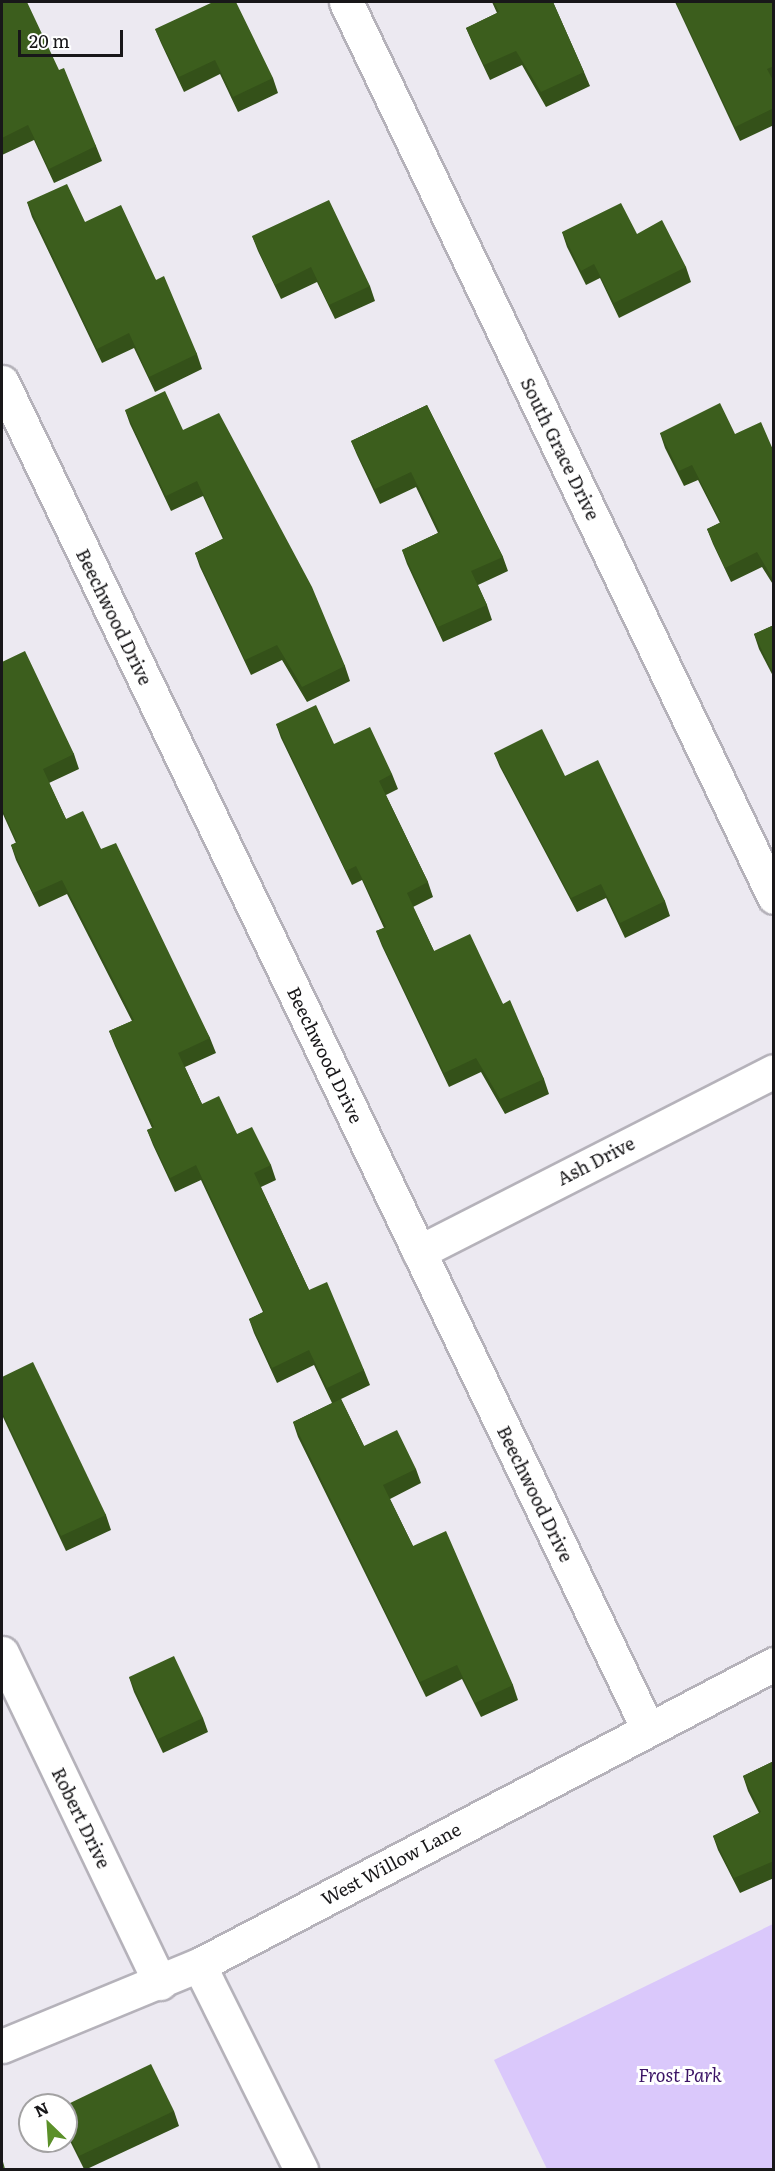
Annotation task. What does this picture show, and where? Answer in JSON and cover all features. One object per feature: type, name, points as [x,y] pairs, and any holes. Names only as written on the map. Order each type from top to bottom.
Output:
[{"type":"street","name":"South Grace Drive","points":[[346,2],[774,897]]},
{"type":"street","name":"Beechwood Drive","points":[[2,382],[648,1729]]},
{"type":"street","name":"Ash Drive","points":[[419,1252],[774,1071]]},
{"type":"street","name":"Robert Drive","points":[[2,1653],[160,1983]]},
{"type":"street","name":"West Willow Lane","points":[[2,2046],[160,1983],[199,1965],[774,1664]]},
{"type":"street","points":[[199,1965],[301,2169]]},
{"type":"green space","name":"Frost Park","points":[[773,1924],[773,2169],[547,2169],[494,2060]]},
{"type":"building","points":[[2,2],[27,2],[59,70],[64,68],[96,146],[49,169],[28,125],[2,138]]},
{"type":"building","points":[[213,2],[236,2],[273,78],[233,97],[215,60],[179,77],[155,29]]},
{"type":"building","points":[[494,2],[553,2],[584,72],[541,92],[516,51],[484,65],[466,28],[499,12]]},
{"type":"building","points":[[676,2],[773,2],[774,66],[767,69],[774,82],[774,108],[735,127]]},
{"type":"building","points":[[67,184],[85,222],[121,205],[156,280],[164,276],[197,354],[149,377],[129,333],[97,349],[27,202]]},
{"type":"building","points":[[329,200],[370,286],[329,305],[311,267],[275,285],[252,236]]},
{"type":"building","points":[[621,203],[637,234],[662,220],[686,267],[614,303],[594,264],[581,271],[562,232]]},
{"type":"building","points":[[165,391],[183,430],[219,413],[312,587],[345,666],[302,687],[277,645],[245,660],[195,553],[224,538],[197,481],[166,496],[125,410]]},
{"type":"building","points":[[720,403],[735,434],[761,422],[774,452],[774,581],[757,552],[725,568],[707,529],[721,522],[692,465],[679,471],[660,433]]},
{"type":"building","points":[[427,405],[503,557],[471,571],[487,605],[438,627],[402,550],[440,532],[411,472],[375,489],[351,441]]},
{"type":"building","points":[[774,625],[774,673],[773,673],[754,634]]},
{"type":"building","points":[[25,651],[74,754],[43,769],[66,819],[83,811],[101,849],[116,843],[210,1038],[178,1053],[202,1104],[219,1096],[237,1134],[252,1127],[271,1165],[254,1173],[309,1290],[327,1282],[364,1370],[327,1388],[309,1350],[272,1368],[249,1319],[264,1312],[196,1165],[170,1178],[147,1130],[154,1127],[109,1031],[134,1020],[62,880],[33,893],[11,845],[17,842],[2,809],[2,662]]},
{"type":"building","points":[[316,705],[334,744],[370,727],[392,774],[379,781],[428,882],[407,893],[434,951],[470,934],[503,1004],[510,1000],[544,1079],[500,1099],[476,1058],[444,1073],[376,931],[386,927],[356,866],[346,871],[276,724]]},
{"type":"building","points":[[542,729],[565,776],[598,760],[665,901],[620,923],[601,884],[571,898],[494,753]]},
{"type":"building","points":[[33,1362],[106,1515],[61,1536],[2,1412],[2,1377]]},
{"type":"building","points":[[341,1399],[364,1446],[397,1430],[416,1469],[383,1485],[413,1546],[446,1531],[513,1685],[475,1703],[457,1665],[420,1682],[293,1422]]},
{"type":"building","points":[[174,1656],[203,1718],[158,1739],[129,1677]]},
{"type":"building","points":[[774,1761],[774,1861],[734,1878],[713,1836],[761,1812],[743,1776]]},
{"type":"building","points":[[151,2064],[174,2111],[79,2156],[78,2099]]}]
